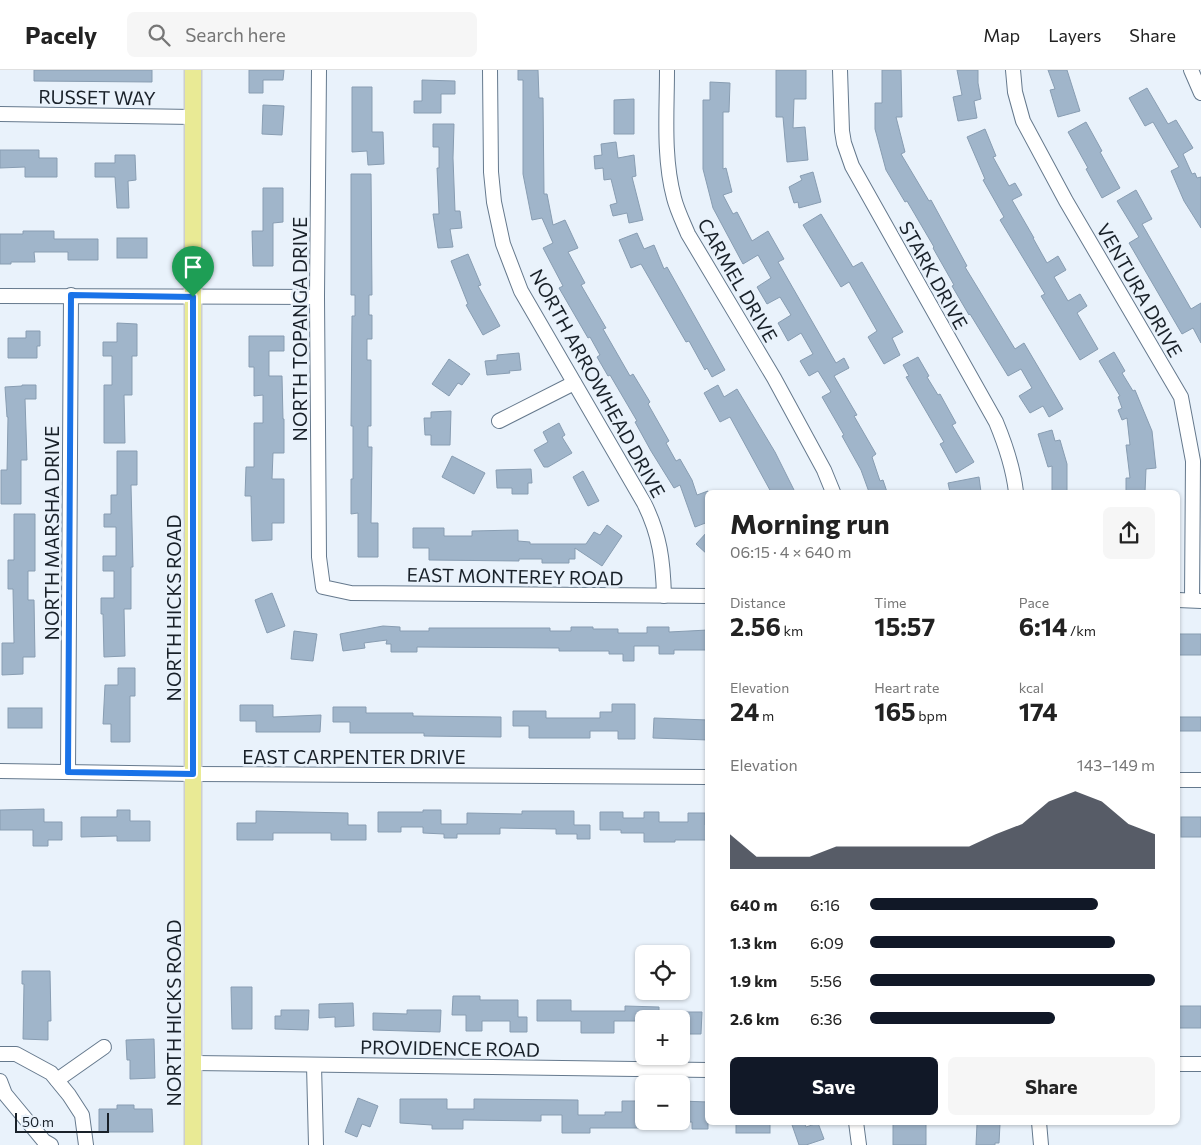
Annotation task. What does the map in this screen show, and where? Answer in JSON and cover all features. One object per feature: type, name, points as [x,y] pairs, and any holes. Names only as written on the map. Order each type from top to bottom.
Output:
[{"type":"main road","name":"NORTH HICKS ROAD","points":[[193,70],[193,1145]]},
{"type":"street","name":"NORTH TOPANGA DRIVE","points":[[319,70],[317,297],[319,557],[323,587]]},
{"type":"street","name":"NORTH ARROWHEAD DRIVE","points":[[490,70],[491,172],[494,202],[503,244],[521,291],[654,522],[663,567],[664,596]]},
{"type":"street","name":"CARMEL DRIVE","points":[[667,70],[667,151],[671,183],[679,214],[688,234],[774,378],[824,470],[832,490]]},
{"type":"street","name":"STARK DRIVE","points":[[840,70],[842,131],[852,166],[996,422],[1008,451],[1014,473],[1016,490]]},
{"type":"street","name":"VENTURA DRIVE","points":[[1013,70],[1015,92],[1023,120],[1066,200],[1181,396],[1193,461],[1197,600]]},
{"type":"street","points":[[1191,70],[1201,93]]},
{"type":"street","name":"RUSSET WAY","points":[[0,114],[193,117]]},
{"type":"street","name":"NORTH MARSHA DRIVE","points":[[68,772],[71,295]]},
{"type":"street","points":[[0,296],[317,297]]},
{"type":"street","points":[[499,420],[574,383]]},
{"type":"street","name":"EAST MONTEREY ROAD","points":[[323,587],[351,593],[705,596]]},
{"type":"street","points":[[1180,600],[1197,600]]},
{"type":"street","name":"EAST CARPENTER DRIVE","points":[[0,771],[705,777]]},
{"type":"street","points":[[1180,780],[1201,780]]},
{"type":"street","points":[[57,1080],[104,1046]]},
{"type":"street","points":[[0,1054],[16,1054],[51,1074],[57,1080],[82,1115],[86,1145]]},
{"type":"street","name":"PROVIDENCE ROAD","points":[[193,1063],[705,1070]]},
{"type":"street","points":[[1180,1064],[1201,1064]]},
{"type":"street","points":[[314,1065],[316,1145]]},
{"type":"street","points":[[0,1081],[5,1094],[44,1141],[50,1145]]},
{"type":"street","points":[[856,1125],[859,1145]]},
{"type":"street","points":[[1040,1125],[1041,1145]]},
{"type":"building","points":[[34,70],[152,70],[152,82],[34,81]]},
{"type":"building","points":[[249,70],[284,70],[283,80],[263,80],[263,93],[249,93]]},
{"type":"building","points":[[518,70],[538,70],[539,98],[543,98],[544,194],[547,194],[553,225],[565,220],[578,248],[568,252],[585,283],[581,285],[606,328],[603,329],[630,376],[633,374],[650,402],[648,404],[669,441],[666,443],[676,461],[680,459],[692,480],[697,495],[705,492],[705,523],[695,527],[680,485],[674,488],[651,451],[635,422],[637,421],[597,357],[600,355],[590,337],[588,338],[559,288],[563,286],[543,248],[553,243],[542,218],[532,220],[523,174],[523,80],[518,80]]},
{"type":"building","points":[[776,70],[806,70],[806,99],[794,99],[793,128],[805,127],[808,160],[787,162],[783,117],[776,117]]},
{"type":"building","points":[[882,70],[901,70],[902,117],[896,117],[905,152],[901,154],[929,201],[931,200],[967,266],[965,267],[1015,349],[1024,343],[1063,409],[1049,417],[1043,406],[1030,413],[1019,396],[1032,388],[1021,369],[1008,376],[969,315],[952,286],[954,285],[934,247],[886,170],[875,129],[875,103],[882,103]]},
{"type":"building","points":[[957,70],[978,70],[981,99],[974,101],[977,118],[958,121],[953,97],[962,95]]},
{"type":"building","points":[[1048,70],[1067,70],[1080,111],[1058,117],[1050,90],[1055,89]]},
{"type":"building","points":[[422,80],[455,81],[455,94],[441,94],[441,113],[414,113],[414,101],[422,101]]},
{"type":"building","points":[[710,82],[730,83],[729,112],[723,112],[723,169],[726,168],[732,192],[723,195],[733,214],[737,212],[752,241],[768,231],[784,259],[778,262],[836,363],[844,358],[849,368],[834,376],[857,415],[854,416],[876,454],[872,457],[880,481],[883,480],[886,490],[868,490],[861,470],[842,436],[844,435],[822,397],[831,392],[818,371],[809,376],[800,361],[813,354],[801,333],[788,341],[778,323],[791,315],[780,297],[767,304],[757,287],[771,278],[758,255],[743,264],[713,208],[703,169],[703,100],[710,100]]},
{"type":"building","points":[[352,87],[372,87],[372,132],[383,132],[384,164],[368,165],[367,151],[352,152]]},
{"type":"building","points":[[1147,88],[1168,124],[1176,120],[1193,148],[1183,154],[1192,174],[1195,173],[1197,178],[1201,177],[1201,228],[1184,201],[1171,171],[1179,167],[1153,122],[1145,126],[1129,98]]},
{"type":"building","points":[[634,99],[634,134],[614,134],[614,100]]},
{"type":"building","points":[[263,105],[284,106],[282,135],[262,134]]},
{"type":"building","points":[[1086,122],[1120,188],[1102,198],[1068,132]]},
{"type":"building","points":[[433,124],[454,124],[455,211],[460,211],[462,228],[450,229],[453,247],[438,248],[433,214],[439,214],[437,168],[439,168],[439,147],[433,147]]},
{"type":"building","points":[[985,129],[996,156],[993,157],[1009,186],[1015,183],[1022,195],[1012,200],[1047,263],[1058,256],[1066,270],[1054,277],[1068,301],[1080,294],[1087,306],[1077,313],[1098,349],[1080,360],[1041,296],[1045,294],[1000,220],[1004,217],[983,180],[985,179],[967,137]]},
{"type":"building","points":[[616,142],[618,158],[634,155],[636,176],[632,177],[643,220],[629,223],[627,213],[613,216],[610,205],[617,203],[611,179],[604,180],[603,168],[595,169],[594,156],[602,155],[601,144]]},
{"type":"building","points":[[0,150],[39,150],[39,158],[57,158],[57,177],[25,177],[25,167],[0,168]]},
{"type":"building","points":[[115,155],[135,155],[136,180],[128,181],[129,208],[117,208],[115,177],[95,177],[95,163],[115,163]]},
{"type":"building","points":[[813,172],[821,202],[799,208],[798,202],[794,203],[789,187],[802,180],[800,176]]},
{"type":"building","points":[[351,174],[371,174],[372,295],[369,295],[369,315],[372,315],[372,339],[367,339],[367,360],[371,360],[371,426],[368,426],[368,447],[372,447],[371,523],[378,523],[378,557],[358,557],[358,513],[351,514],[351,479],[353,479],[353,426],[351,426],[352,316],[355,316],[355,295],[351,295]]},
{"type":"building","points":[[263,188],[283,188],[283,222],[273,223],[273,266],[253,266],[252,231],[263,231]]},
{"type":"building","points":[[1136,190],[1152,219],[1142,224],[1191,309],[1201,303],[1201,343],[1193,328],[1182,334],[1129,243],[1139,237],[1117,201]]},
{"type":"building","points":[[821,214],[853,267],[862,262],[903,332],[892,338],[900,355],[884,364],[868,337],[877,331],[849,282],[841,287],[803,225]]},
{"type":"building","points":[[23,231],[54,231],[54,239],[98,239],[98,260],[68,260],[68,252],[34,252],[35,262],[0,264],[0,234],[23,234]]},
{"type":"building","points":[[637,233],[644,249],[654,245],[664,269],[667,267],[725,370],[712,377],[707,368],[705,370],[689,341],[686,342],[641,264],[631,268],[619,240]]},
{"type":"building","points":[[117,238],[147,238],[147,258],[117,258]]},
{"type":"building","points":[[468,254],[481,285],[478,286],[500,326],[483,335],[466,305],[468,304],[451,261]]},
{"type":"building","points":[[117,323],[137,324],[137,356],[132,356],[132,395],[124,395],[125,443],[104,443],[104,385],[112,385],[112,356],[103,356],[103,342],[117,342]]},
{"type":"building","points":[[26,331],[40,331],[40,346],[37,346],[37,358],[8,358],[8,338],[26,338]]},
{"type":"building","points":[[249,336],[284,336],[284,351],[269,351],[269,376],[282,376],[284,419],[284,453],[273,453],[272,479],[284,479],[284,523],[272,523],[272,540],[252,541],[251,496],[245,496],[246,467],[254,467],[254,423],[263,423],[263,395],[254,396],[254,367],[249,367]]},
{"type":"building","points":[[1114,352],[1125,371],[1122,373],[1133,391],[1135,390],[1152,431],[1156,468],[1146,469],[1145,490],[1126,490],[1126,478],[1130,478],[1126,445],[1130,445],[1127,418],[1122,420],[1118,410],[1122,408],[1118,397],[1120,396],[1099,361]]},
{"type":"building","points":[[519,353],[521,370],[487,375],[485,361],[497,360],[497,355]]},
{"type":"building","points":[[918,357],[929,376],[927,377],[938,395],[940,394],[956,423],[952,425],[974,462],[956,473],[940,444],[944,442],[906,377],[909,376],[903,365]]},
{"type":"building","points":[[449,359],[470,374],[462,385],[458,383],[449,396],[432,384]]},
{"type":"building","points":[[36,385],[36,399],[25,399],[27,460],[21,460],[21,504],[1,504],[1,470],[7,470],[8,417],[5,387]]},
{"type":"building","points":[[718,385],[724,397],[737,389],[775,452],[794,490],[770,490],[730,417],[720,422],[704,393]]},
{"type":"building","points":[[451,411],[450,445],[431,445],[431,435],[425,435],[424,418],[431,418],[431,412]]},
{"type":"building","points":[[559,423],[565,435],[562,437],[572,453],[548,467],[544,467],[534,450],[548,442],[543,432]]},
{"type":"building","points":[[1052,430],[1055,441],[1060,440],[1067,464],[1067,490],[1052,490],[1052,466],[1048,467],[1038,434]]},
{"type":"building","points":[[117,451],[137,451],[137,485],[131,485],[133,567],[131,567],[131,609],[124,609],[125,656],[104,657],[101,598],[114,598],[114,571],[103,571],[103,556],[116,556],[116,527],[104,527],[104,514],[111,514],[111,495],[117,495]]},
{"type":"building","points":[[452,456],[485,473],[474,494],[442,477]]},
{"type":"building","points":[[531,469],[532,483],[528,483],[528,494],[512,494],[512,488],[497,488],[496,470]]},
{"type":"building","points":[[583,471],[599,501],[588,506],[573,477]]},
{"type":"building","points":[[979,477],[981,490],[950,490],[948,483]]},
{"type":"building","points":[[14,514],[35,514],[35,571],[28,571],[28,600],[34,600],[35,657],[23,657],[23,674],[2,675],[2,643],[14,643],[13,589],[8,589],[8,560],[14,560]]},
{"type":"building","points":[[607,525],[622,536],[602,566],[575,548],[575,559],[569,559],[569,563],[542,563],[542,559],[519,559],[519,561],[429,560],[429,548],[413,548],[413,528],[444,528],[444,536],[472,536],[472,531],[518,530],[518,541],[530,542],[530,544],[586,544],[594,532],[600,535]]},
{"type":"building","points":[[705,534],[705,552],[696,544]]},
{"type":"building","points":[[272,593],[285,626],[267,633],[255,600]]},
{"type":"building","points":[[383,626],[400,627],[400,631],[429,631],[429,628],[550,628],[550,631],[571,631],[571,627],[593,627],[593,629],[618,629],[618,633],[647,633],[647,627],[669,627],[669,632],[705,630],[705,650],[674,650],[674,654],[659,654],[659,646],[634,646],[634,661],[623,661],[623,654],[609,654],[609,651],[559,651],[559,648],[417,647],[417,652],[391,652],[391,644],[386,644],[387,640],[364,643],[365,648],[343,651],[340,634]]},
{"type":"building","points":[[294,631],[317,634],[313,661],[291,659]]},
{"type":"building","points":[[1180,634],[1201,634],[1201,655],[1180,655]]},
{"type":"building","points":[[118,668],[135,668],[135,696],[130,696],[130,742],[111,742],[111,724],[103,724],[105,685],[118,685]]},
{"type":"building","points":[[612,704],[635,704],[635,739],[618,739],[618,731],[590,731],[590,738],[529,738],[529,726],[513,726],[513,711],[546,711],[546,718],[600,718],[600,712],[612,712]]},
{"type":"building","points":[[240,705],[273,705],[273,717],[321,715],[320,732],[256,732],[256,721],[240,721]]},
{"type":"building","points":[[333,707],[366,707],[366,713],[413,713],[413,716],[501,717],[501,737],[424,736],[424,733],[350,733],[350,722],[333,722]]},
{"type":"building","points":[[8,708],[42,708],[42,728],[8,728]]},
{"type":"building","points":[[1180,717],[1201,717],[1201,731],[1180,731]]},
{"type":"building","points":[[654,718],[705,720],[705,740],[653,738]]},
{"type":"building","points":[[44,809],[44,822],[62,822],[62,840],[48,840],[48,846],[33,846],[33,830],[0,830],[0,810]]},
{"type":"building","points":[[117,810],[130,810],[130,821],[150,821],[150,841],[117,841],[117,836],[81,837],[81,817],[117,817]]},
{"type":"building","points":[[423,810],[441,810],[441,824],[467,824],[467,813],[522,814],[522,811],[574,811],[574,825],[590,825],[590,839],[577,839],[577,834],[556,834],[556,829],[500,828],[500,834],[457,834],[457,838],[444,838],[444,834],[423,833],[423,827],[401,827],[401,832],[378,832],[378,812],[423,812]]},
{"type":"building","points":[[256,811],[348,813],[348,825],[366,825],[366,840],[331,840],[331,833],[273,833],[273,840],[237,840],[237,823],[256,823]]},
{"type":"building","points":[[600,812],[623,812],[623,818],[644,818],[644,812],[659,812],[659,822],[688,822],[688,813],[705,813],[705,840],[644,842],[644,833],[621,833],[621,830],[600,830]]},
{"type":"building","points":[[1181,817],[1201,817],[1201,837],[1181,837]]},
{"type":"building","points":[[22,971],[50,971],[51,1021],[48,1021],[48,1040],[23,1039],[24,984],[22,984]]},
{"type":"building","points":[[231,987],[252,987],[252,1029],[232,1029]]},
{"type":"building","points":[[453,996],[480,996],[480,1000],[518,1000],[518,1017],[527,1017],[527,1032],[510,1032],[510,1021],[482,1021],[482,1031],[466,1031],[466,1015],[452,1015]]},
{"type":"building","points":[[537,1000],[571,1000],[571,1011],[625,1011],[625,1006],[659,1007],[659,1010],[635,1010],[635,1021],[614,1021],[614,1033],[581,1033],[581,1021],[537,1021]]},
{"type":"building","points":[[353,1003],[354,1026],[335,1027],[335,1017],[319,1018],[319,1004]]},
{"type":"building","points":[[1180,1006],[1201,1006],[1201,1028],[1180,1028]]},
{"type":"building","points":[[281,1010],[309,1010],[308,1030],[275,1029],[275,1016],[281,1016]]},
{"type":"building","points":[[407,1010],[441,1010],[440,1032],[373,1030],[373,1013],[407,1014]]},
{"type":"building","points":[[690,1012],[702,1012],[701,1034],[690,1034]]},
{"type":"building","points":[[154,1039],[155,1078],[130,1079],[130,1060],[127,1060],[126,1040]]},
{"type":"building","points":[[358,1098],[378,1106],[370,1127],[362,1124],[357,1137],[345,1132]]},
{"type":"building","points":[[400,1099],[447,1099],[447,1109],[474,1109],[474,1099],[578,1100],[578,1115],[605,1115],[605,1112],[622,1112],[622,1101],[635,1101],[635,1128],[590,1128],[590,1133],[562,1133],[562,1115],[541,1115],[541,1121],[463,1120],[463,1129],[432,1129],[432,1125],[400,1123]]},
{"type":"building","points":[[690,1101],[705,1102],[705,1125],[708,1125],[708,1129],[692,1129],[692,1122],[690,1122]]},
{"type":"building","points":[[117,1105],[134,1105],[134,1109],[152,1109],[153,1132],[99,1132],[99,1109],[117,1109]]},
{"type":"building","points":[[736,1125],[770,1125],[770,1133],[736,1133]]},
{"type":"building","points":[[792,1125],[805,1125],[806,1127],[819,1125],[824,1139],[806,1145],[799,1145]]},
{"type":"building","points":[[893,1125],[926,1125],[926,1145],[893,1145]]},
{"type":"building","points":[[977,1125],[1000,1125],[999,1143],[995,1143],[995,1145],[976,1145]]},
{"type":"route","points":[[71,295],[193,297],[193,774],[68,772],[71,295]]}]
